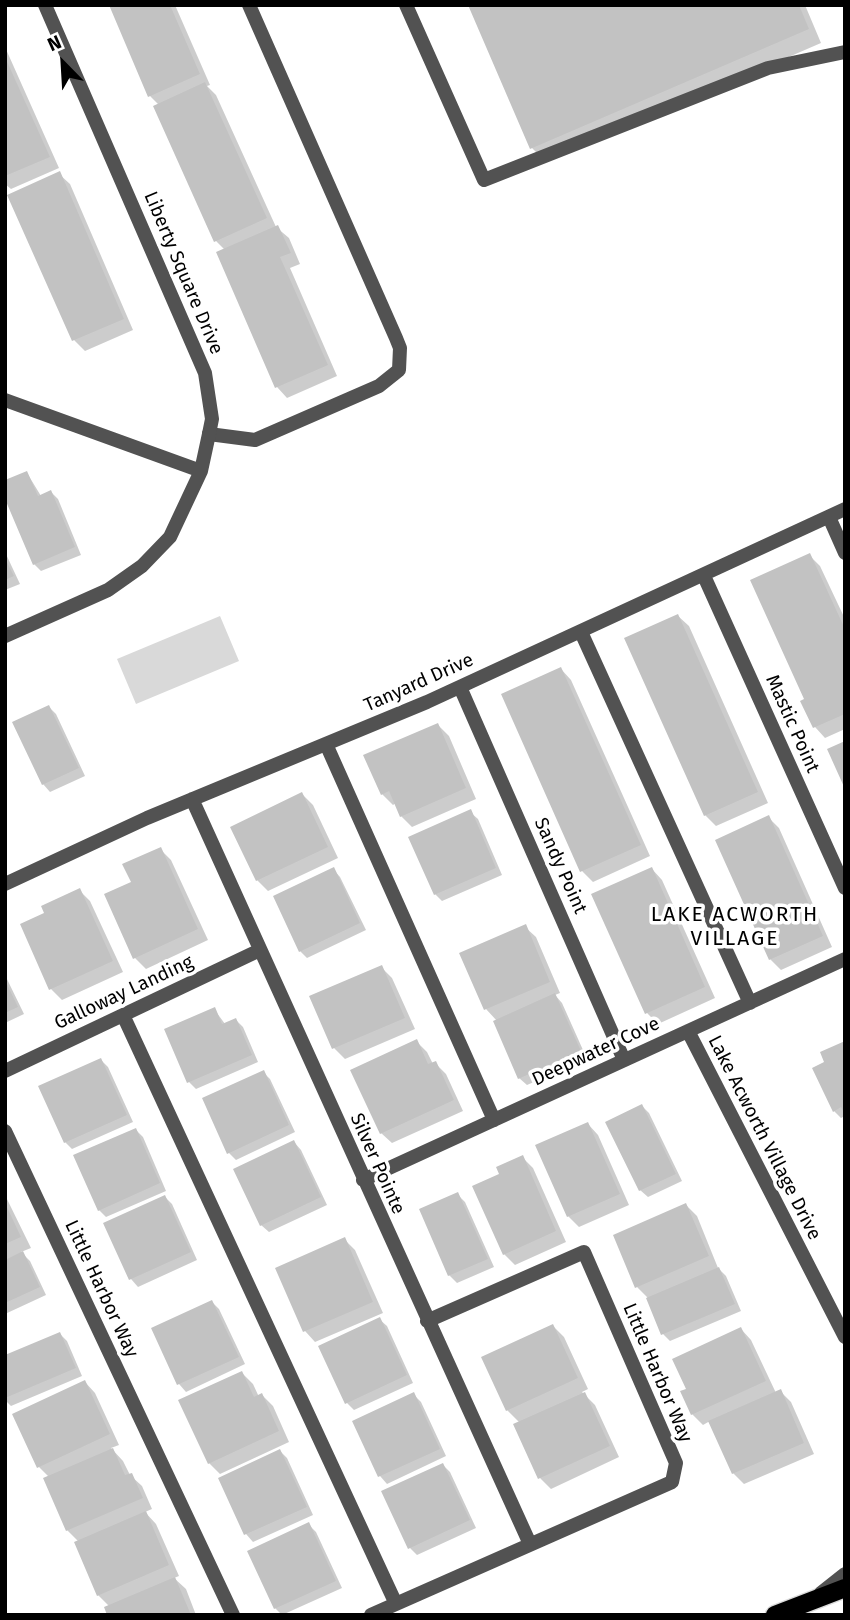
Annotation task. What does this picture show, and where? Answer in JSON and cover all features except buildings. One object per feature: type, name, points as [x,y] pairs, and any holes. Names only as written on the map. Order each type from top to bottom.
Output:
[{"type":"main road","points":[[775,1615],[845,1588]]},
{"type":"street","name":"Liberty Square Drive","points":[[5,636],[108,590],[142,566],[170,537],[201,471],[212,419],[205,373],[45,5]]},
{"type":"street","points":[[209,434],[255,440],[379,386],[399,370],[400,348],[396,338],[249,5]]},
{"type":"street","points":[[406,5],[484,180],[768,68],[845,52]]},
{"type":"street","points":[[7,405],[201,471]]},
{"type":"street","name":"Tanyard Drive","points":[[5,884],[192,799],[460,687],[845,509]]},
{"type":"street","points":[[829,517],[845,553]]},
{"type":"street","name":"Mastic Point","points":[[704,576],[845,888]]},
{"type":"street","points":[[581,632],[750,1003]]},
{"type":"street","name":"Sandy Point","points":[[460,687],[624,1060]]},
{"type":"street","points":[[327,744],[494,1120]]},
{"type":"street","name":"Silver Pointe","points":[[192,799],[530,1544]]},
{"type":"street","name":"Galloway Landing","points":[[5,1071],[260,950]]},
{"type":"street","name":"Deepwater Cove","points":[[363,1180],[845,959]]},
{"type":"street","points":[[123,1015],[396,1604]]},
{"type":"street","name":"Lake Acworth Village Drive","points":[[688,1031],[845,1337]]},
{"type":"street","name":"Little Harbor Way","points":[[5,1131],[233,1615]]},
{"type":"street","name":"Little Harbor Way","points":[[372,1615],[672,1482],[676,1464],[584,1252],[427,1321]]},
{"type":"street","points":[[812,1599],[845,1574]]},
{"type":"shaded area","points":[[220,616],[239,661],[136,704],[117,659]]},
{"type":"district","name":"LAKE ACWORTH VILLAGE","points":[[735,927]]}]
